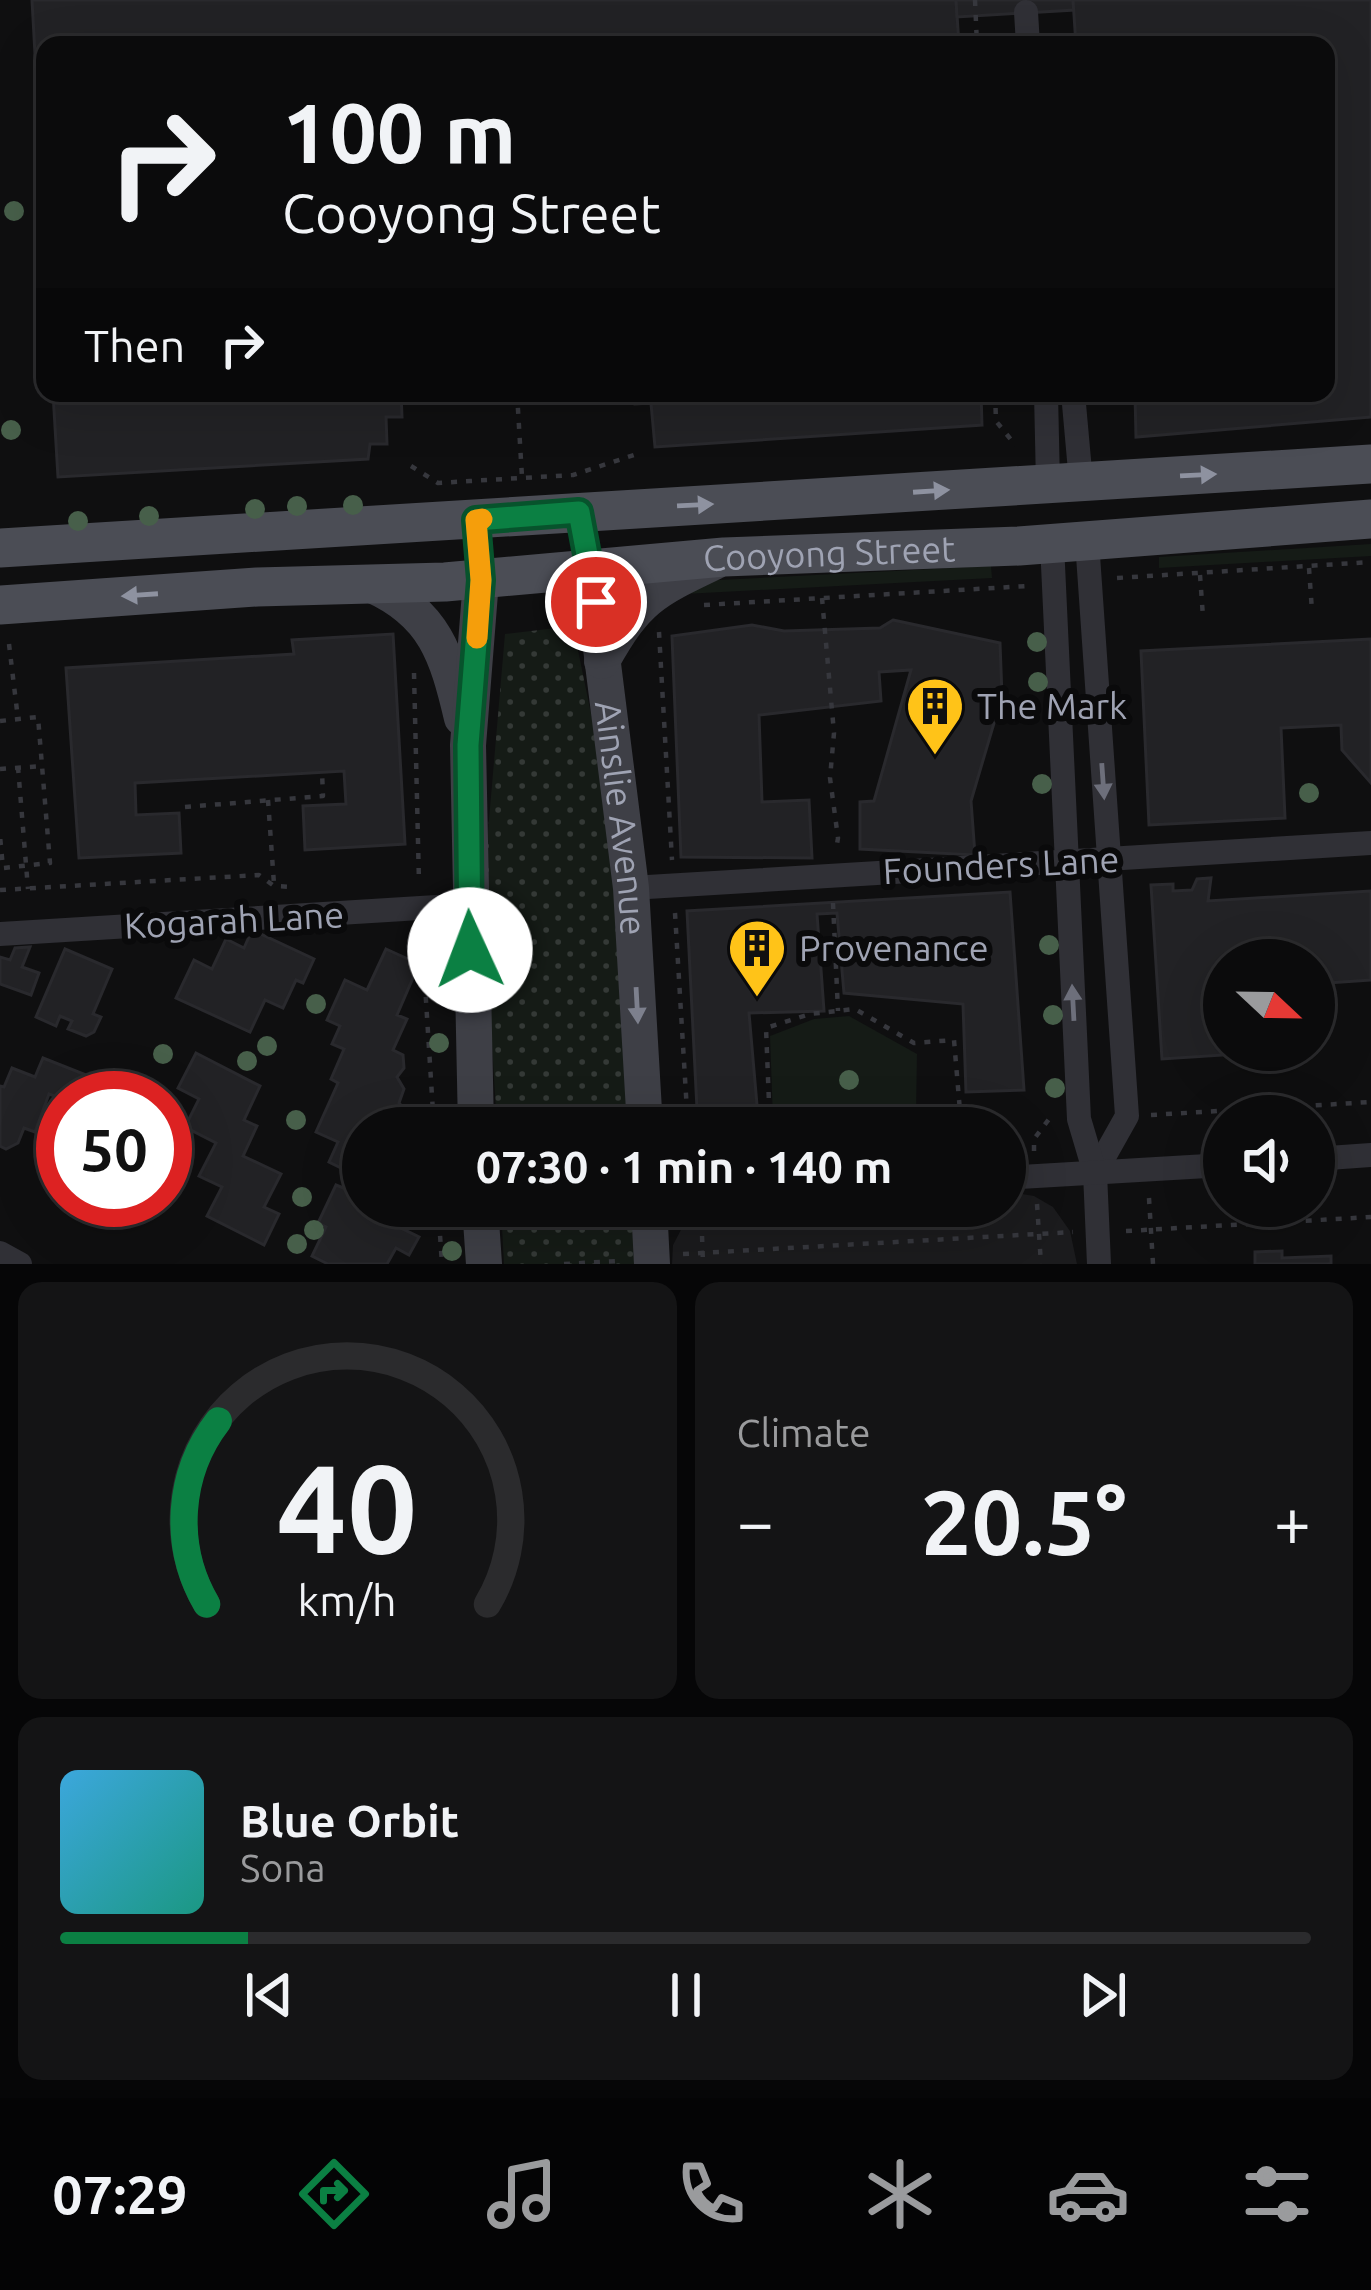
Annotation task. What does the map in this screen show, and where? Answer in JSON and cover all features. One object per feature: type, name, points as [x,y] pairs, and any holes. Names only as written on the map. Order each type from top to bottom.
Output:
[{"type":"main road","name":"Cooyong Street","points":[[0,548],[1371,464]]},
{"type":"main road","points":[[1064,483],[1069,543]]},
{"type":"main road","name":"Ainslie Avenue","points":[[579,512],[591,568],[631,888],[643,1107]]},
{"type":"main road","name":"Cooyong Street","points":[[3,607],[256,587],[481,580],[724,557],[1069,543],[1371,519]]},
{"type":"main road","points":[[475,1107],[468,745],[481,580],[476,520]]},
{"type":"main road","points":[[602,661],[622,624],[644,598],[724,557]]},
{"type":"main road","points":[[372,585],[403,599],[425,621],[453,680],[468,745]]},
{"type":"main road","points":[[481,1227],[484,1264]]},
{"type":"main road","points":[[650,1227],[652,1261]]},
{"type":"street","points":[[1026,12],[1027,36]]},
{"type":"street","points":[[1048,402],[1064,483]]},
{"type":"street","points":[[1064,483],[1072,402]]},
{"type":"street","points":[[1069,543],[1088,581],[1108,859],[1136,1116],[1094,1173]]},
{"type":"street","points":[[1069,543],[1053,584],[1079,1119],[1094,1173],[1099,1264]]},
{"type":"street","name":"Founders Lane","points":[[631,888],[1371,844]]},
{"type":"street","name":"Kogarah Lane","points":[[0,934],[469,905]]},
{"type":"street","points":[[1335,1158],[1371,1155]]},
{"type":"street","points":[[1026,1177],[1203,1166]]},
{"type":"street","points":[[0,1253],[20,1264]]},
{"type":"path","points":[[974,0],[976,36]]},
{"type":"path","points":[[518,402],[522,477]]},
{"type":"path","points":[[995,402],[996,421],[1016,446]]},
{"type":"path","points":[[411,466],[438,483],[573,475],[634,455]]},
{"type":"path","points":[[1128,577],[1371,562]]},
{"type":"path","points":[[1309,566],[1312,611]]},
{"type":"path","points":[[1200,573],[1204,617]]},
{"type":"path","points":[[704,605],[1022,586]]},
{"type":"path","points":[[822,598],[834,733],[830,778],[838,838],[831,876],[838,1011]]},
{"type":"path","points":[[3,607],[18,719]]},
{"type":"path","points":[[0,721],[38,717],[50,863],[2,868],[0,836]]},
{"type":"path","points":[[0,769],[43,766]]},
{"type":"path","points":[[18,767],[28,889]]},
{"type":"path","points":[[185,807],[323,796],[322,772]]},
{"type":"path","points":[[268,800],[274,886]]},
{"type":"path","points":[[0,890],[259,875],[274,886],[298,887]]},
{"type":"path","points":[[769,1107],[766,1028],[810,1014],[855,1009],[914,1043],[954,1040],[960,1107]]},
{"type":"path","points":[[1136,1116],[1371,1102]]},
{"type":"path","points":[[1041,1264],[1034,1139],[1049,1119]]},
{"type":"path","points":[[564,1264],[1039,1232],[1098,1233],[1371,1216]]},
{"type":"path","points":[[439,1227],[442,1264]]},
{"type":"path","points":[[702,1227],[704,1264]]},
{"type":"shaded area","points":[[1371,544],[1371,556],[1159,568],[1159,557]]},
{"type":"shaded area","points":[[991,566],[992,578],[684,594],[699,581]]},
{"type":"shaded area","points":[[573,626],[611,812],[628,1107],[496,1107],[483,890],[505,634]]},
{"type":"shaded area","points":[[849,1016],[917,1054],[916,1107],[773,1107],[770,1036],[814,1019]]},
{"type":"shaded area","points":[[1026,1195],[1053,1207],[1070,1231],[1077,1264],[672,1264],[673,1245],[682,1227],[1026,1227]]},
{"type":"shaded area","points":[[502,1227],[635,1227],[637,1264],[504,1264]]},
{"type":"building","points":[[32,0],[956,0],[958,36],[36,36],[36,72]]},
{"type":"building","points":[[956,0],[1073,0],[1074,10],[957,17]]},
{"type":"building","points":[[1073,0],[1371,0],[1371,417],[1136,437],[1135,402],[1335,402],[1335,36],[1075,36]]},
{"type":"building","points":[[54,402],[401,402],[402,417],[386,417],[387,444],[370,444],[368,459],[58,477]]},
{"type":"building","points":[[635,402],[981,402],[982,425],[655,447],[651,403]]},
{"type":"building","name":"The Mark","points":[[893,620],[1000,643],[1002,696],[971,801],[975,855],[860,849],[860,802],[874,801],[911,670],[879,672],[881,701],[759,715],[762,802],[809,800],[812,858],[681,857],[672,636],[752,625],[784,631],[880,628]]},
{"type":"building","points":[[393,634],[405,844],[305,850],[303,806],[346,804],[344,771],[135,783],[136,815],[179,813],[181,853],[79,858],[66,668],[294,654],[292,640]]},
{"type":"building","points":[[1371,639],[1371,783],[1342,750],[1341,725],[1281,728],[1285,818],[1149,825],[1141,651]]},
{"type":"building","points":[[1211,878],[1208,901],[1371,891],[1371,980],[1335,983],[1335,939],[1203,939],[1203,1056],[1162,1059],[1151,885],[1173,884],[1173,891],[1192,890],[1197,879]]},
{"type":"building","name":"Provenance","points":[[1010,892],[1024,1090],[966,1092],[963,1004],[844,993],[837,913],[817,914],[824,1011],[749,1013],[757,1105],[697,1107],[687,911]]},
{"type":"building","points":[[252,930],[314,959],[303,983],[296,980],[283,1008],[265,1000],[250,1032],[176,998],[194,960],[212,969],[226,939],[244,948]]},
{"type":"building","points":[[30,947],[22,967],[39,973],[31,995],[0,984],[0,957],[10,960],[15,948]]},
{"type":"building","points":[[65,949],[112,969],[93,1014],[101,1017],[94,1032],[86,1036],[68,1029],[72,1021],[60,1016],[56,1026],[36,1017]]},
{"type":"building","points":[[386,949],[419,964],[397,1015],[407,1019],[393,1050],[403,1055],[404,1068],[397,1077],[404,1089],[399,1103],[402,1107],[342,1107],[342,1168],[329,1162],[338,1142],[316,1132],[338,1083],[331,1079],[344,1049],[332,1044],[340,1026],[327,1020],[345,980],[367,990]]},
{"type":"building","points":[[196,1053],[260,1086],[244,1120],[257,1126],[243,1156],[281,1174],[264,1207],[279,1214],[264,1245],[207,1216],[222,1187],[199,1176],[216,1143],[192,1131],[192,1113],[199,1099],[192,1095],[192,1071],[187,1071]]},
{"type":"building","points":[[43,1058],[76,1071],[38,1071]]},
{"type":"building","points":[[12,1068],[35,1077],[35,1132],[24,1128],[18,1143],[6,1149],[0,1146],[0,1086],[4,1087]]},
{"type":"building","points":[[336,1185],[342,1187],[342,1227],[404,1227],[419,1237],[409,1255],[396,1248],[387,1264],[328,1264],[312,1256],[326,1227],[318,1223]]},
{"type":"building","points":[[1282,1251],[1282,1258],[1331,1256],[1331,1264],[1255,1264],[1255,1252]]},
{"type":"slow traffic","points":[[477,638],[481,580],[476,520],[482,519]]},
{"type":"place","name":"The Mark","points":[[935,757]]},
{"type":"place","name":"Provenance","points":[[757,999]]},
{"type":"route","points":[[470,950],[468,745],[481,580],[476,520],[579,512],[596,602]]}]
